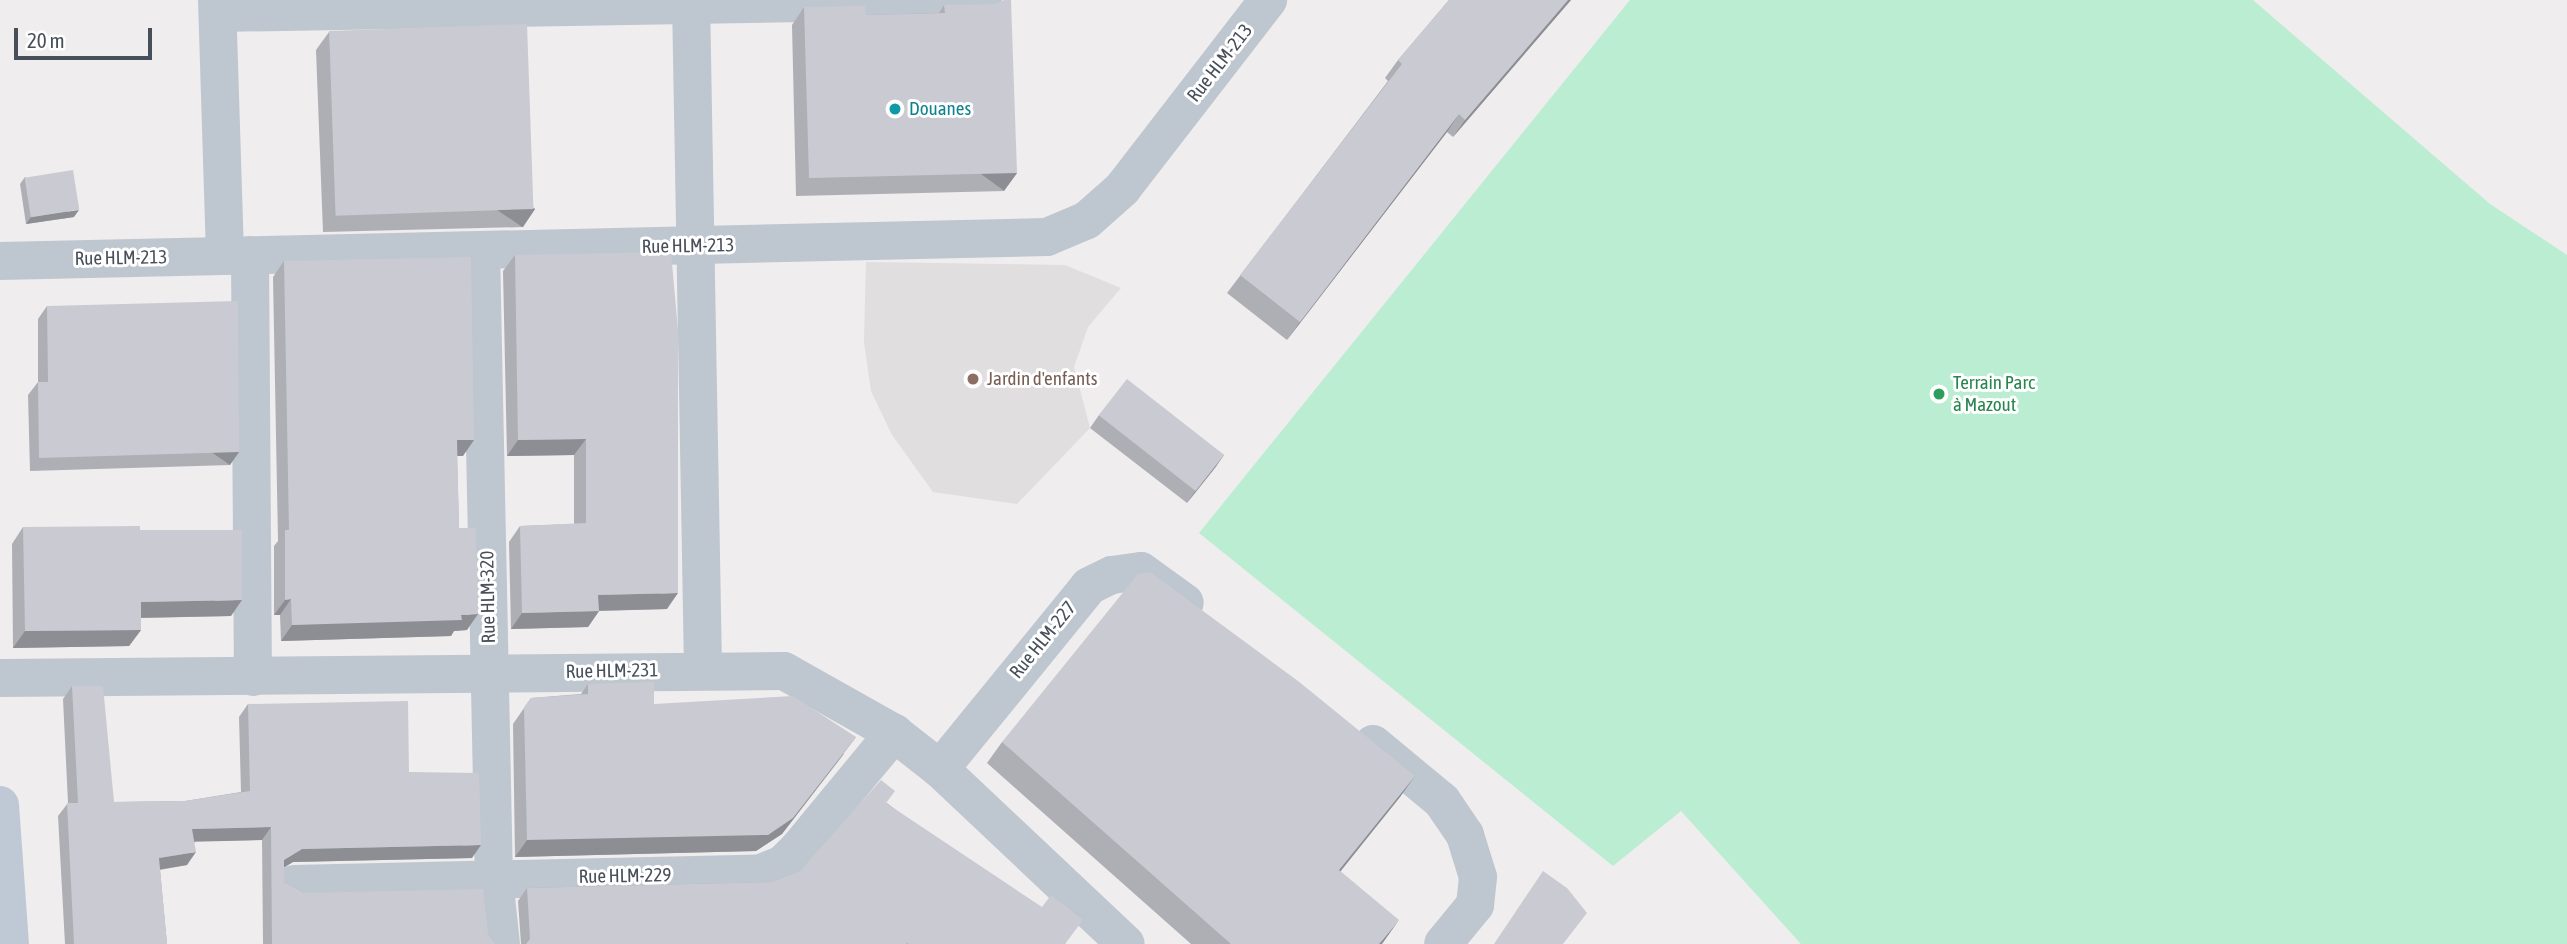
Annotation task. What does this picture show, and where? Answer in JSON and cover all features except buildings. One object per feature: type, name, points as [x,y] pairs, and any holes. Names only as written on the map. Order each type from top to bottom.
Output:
[{"type":"street","points":[[253,677],[238,256],[217,7],[983,0]]},
{"type":"street","name":"Rue HLM-213","points":[[0,261],[1047,237],[1087,220],[1122,189],[1268,0]]},
{"type":"street","points":[[691,2],[703,669]]},
{"type":"street","name":"Rue HLM-320","points":[[481,250],[494,879],[502,944]]},
{"type":"street","name":"Rue HLM-227","points":[[940,769],[1077,597],[1112,575],[1140,571],[1217,627]]},
{"type":"street","name":"Rue HLM-231","points":[[0,678],[253,677],[703,669],[785,671],[894,733],[940,769],[1126,944]]},
{"type":"street","points":[[1347,724],[1442,800],[1465,835],[1478,877],[1475,905],[1443,944]]},
{"type":"street","name":"Rue HLM-229","points":[[295,884],[761,873],[783,864],[798,849],[894,733]]},
{"type":"street","points":[[0,804],[10,944]]},
{"type":"shaded area","name":"Jardin d'enfants","points":[[866,262],[1065,265],[1121,288],[1088,327],[1074,367],[1090,428],[1017,504],[933,492],[892,435],[871,391],[864,342]]},
{"type":"green space","name":"Terrain Parc à Mazout","points":[[1630,0],[2253,0],[2490,204],[2567,255],[2567,944],[1801,944],[1681,811],[1613,866],[1199,533]]},
{"type":"place","name":"Douanes","points":[[895,109]]},
{"type":"place","name":"Jardin d'enfants","points":[[973,379]]},
{"type":"place","name":"Terrain Parc à Mazout","points":[[1939,394]]}]
